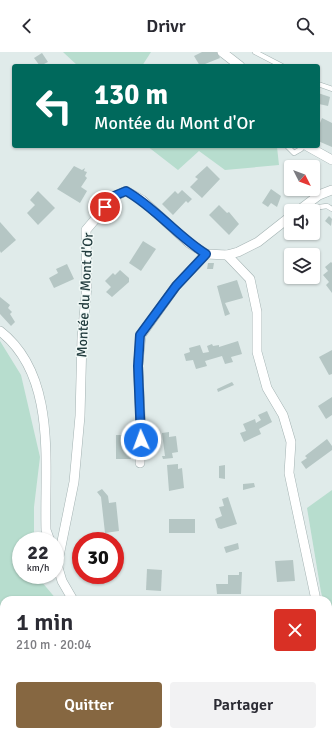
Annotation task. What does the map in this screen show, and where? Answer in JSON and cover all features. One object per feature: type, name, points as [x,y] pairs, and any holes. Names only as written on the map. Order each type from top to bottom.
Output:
[{"type":"street","points":[[222,52],[237,64]]},
{"type":"street","points":[[311,148],[332,160]]},
{"type":"street","points":[[307,204],[319,195],[332,190]]},
{"type":"street","name":"Montée du Mont d'Or","points":[[62,532],[75,474],[80,408],[82,338],[87,286],[86,230],[114,196],[126,191],[142,200],[188,243],[206,254],[227,255]]},
{"type":"street","points":[[284,222],[258,242],[238,252],[227,255],[250,279],[257,312],[257,352],[266,388],[283,415],[291,442],[289,473],[315,596]]},
{"type":"street","points":[[140,463],[141,429],[138,366],[140,335],[176,286],[206,254]]},
{"type":"street","points":[[0,331],[24,359],[32,373],[41,407],[46,440],[47,532]]},
{"type":"street","points":[[64,584],[71,596]]},
{"type":"lane","points":[[255,52],[278,64]]},
{"type":"lane","points":[[320,85],[332,89]]},
{"type":"lane","points":[[288,148],[294,153],[302,148]]},
{"type":"lane","points":[[320,207],[326,206],[332,209]]},
{"type":"green space","points":[[63,52],[151,52],[143,64],[76,64]]},
{"type":"green space","points":[[150,148],[277,148],[279,165],[225,170],[199,151],[178,170]]},
{"type":"green space","points":[[0,341],[21,375],[40,457],[34,507],[34,532],[12,532],[12,584],[44,584],[54,596],[0,596]]},
{"type":"green space","points":[[332,490],[332,596],[322,596],[307,508]]},
{"type":"building","points":[[202,52],[217,52],[220,58],[205,64],[199,64],[194,56]]},
{"type":"building","points":[[42,53],[48,62],[38,64],[34,58]]},
{"type":"building","points":[[320,94],[330,97],[328,106],[320,104]]},
{"type":"building","points":[[322,118],[332,123],[332,147],[320,142],[320,123]]},
{"type":"building","points":[[74,166],[82,170],[85,168],[84,171],[87,172],[85,176],[87,178],[81,187],[87,191],[80,203],[57,189]]},
{"type":"building","points":[[207,166],[220,179],[202,198],[190,187],[198,179],[195,177]]},
{"type":"building","points":[[271,189],[281,196],[277,207],[271,203],[268,207],[262,203]]},
{"type":"building","points":[[182,190],[192,199],[188,203],[186,201],[173,215],[162,204],[175,191],[178,194]]},
{"type":"building","points":[[38,191],[55,208],[38,225],[27,213],[35,205],[30,200]]},
{"type":"building","points":[[219,205],[227,213],[229,212],[239,224],[229,235],[209,215]]},
{"type":"building","points":[[329,216],[332,219],[331,226],[325,221]]},
{"type":"building","points":[[0,222],[16,240],[1,253],[0,251]]},
{"type":"building","points":[[143,241],[156,249],[141,271],[129,263]]},
{"type":"building","points":[[331,262],[332,293],[326,285],[329,282],[323,275],[328,271],[325,267]]},
{"type":"building","points":[[208,263],[214,263],[213,269],[207,269]]},
{"type":"building","points":[[67,264],[74,279],[54,288],[49,278],[58,273],[56,269]]},
{"type":"building","points":[[120,270],[129,278],[129,282],[112,297],[106,292],[111,287],[105,281],[113,273],[115,275]]},
{"type":"building","points":[[237,280],[243,298],[225,303],[230,314],[225,316],[217,286]]},
{"type":"building","points":[[0,297],[10,305],[8,308],[12,312],[10,314],[15,322],[11,326],[0,314]]},
{"type":"building","points":[[238,341],[242,354],[231,357],[233,362],[225,364],[222,356],[205,361],[207,366],[196,369],[193,360],[186,361],[184,354],[190,352],[189,348],[200,345],[203,353],[209,352],[207,346],[212,344],[213,346],[219,345],[219,347]]},
{"type":"building","points":[[332,350],[332,374],[329,375],[319,357]]},
{"type":"building","points":[[232,382],[234,385],[218,392],[217,389]]},
{"type":"building","points":[[332,397],[332,415],[326,419],[318,406]]},
{"type":"building","points":[[267,411],[272,422],[259,429],[261,434],[244,442],[240,433],[246,431],[243,424],[255,419],[256,423],[261,420],[258,415]]},
{"type":"building","points":[[169,432],[169,437],[176,436],[178,452],[172,453],[173,458],[163,459],[162,456],[165,456],[162,433]]},
{"type":"building","points":[[116,435],[130,435],[131,459],[116,459]]},
{"type":"building","points":[[327,439],[332,446],[332,450],[306,469],[301,462],[307,458],[305,456]]},
{"type":"building","points":[[178,464],[178,469],[182,468],[184,488],[169,491],[167,465]]},
{"type":"building","points":[[225,465],[225,479],[219,478],[219,466]]},
{"type":"building","points":[[254,483],[255,487],[243,490],[243,484]]},
{"type":"building","points":[[102,489],[108,496],[109,503],[116,502],[119,531],[105,532],[101,497],[97,492]]},
{"type":"building","points":[[228,497],[237,524],[221,529],[218,528],[215,519],[222,516],[219,507],[224,506],[222,499]]},
{"type":"building","points":[[169,519],[195,519],[195,533],[169,533]]},
{"type":"building","points":[[238,543],[239,549],[226,553],[224,547]]},
{"type":"building","points":[[293,560],[295,581],[277,582],[275,561]]},
{"type":"building","points":[[147,569],[162,570],[161,591],[146,590]]},
{"type":"building","points":[[239,572],[242,572],[241,594],[217,594],[216,584],[228,584],[228,575],[239,575]]},
{"type":"route","points":[[105,207],[114,196],[126,191],[142,200],[188,243],[206,254],[191,268],[176,286],[140,335],[138,345],[138,366],[141,440]]}]
